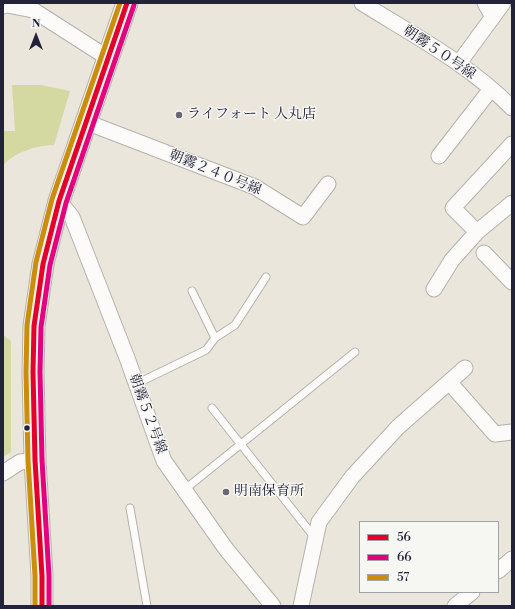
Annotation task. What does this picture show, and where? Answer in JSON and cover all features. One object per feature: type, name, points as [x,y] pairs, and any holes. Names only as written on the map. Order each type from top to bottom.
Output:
[{"type":"main road","points":[[42,606],[42,576],[35,460],[33,372],[34,326],[43,264],[59,201],[127,3]]},
{"type":"street","name":"朝霧５０号線","points":[[362,3],[459,63],[512,108]]},
{"type":"street","points":[[485,3],[493,17]]},
{"type":"street","points":[[459,63],[503,3]]},
{"type":"street","points":[[3,6],[7,5],[33,10],[108,58]]},
{"type":"street","points":[[438,156],[490,89]]},
{"type":"street","name":"朝霧２４０号線","points":[[86,122],[255,187],[303,217],[328,184]]},
{"type":"street","points":[[477,232],[453,208],[512,144]]},
{"type":"street","name":"朝霧５２号線","points":[[59,201],[72,217],[164,460],[226,549],[273,606]]},
{"type":"street","points":[[434,289],[452,260],[477,232],[512,203]]},
{"type":"street","points":[[484,253],[512,282]]},
{"type":"street","points":[[301,606],[319,522],[352,477],[398,427],[465,368]]},
{"type":"street","points":[[449,382],[495,434],[512,432]]},
{"type":"street","points":[[3,473],[20,462],[35,460]]},
{"type":"street","points":[[499,569],[512,559]]},
{"type":"street","points":[[455,606],[471,593]]},
{"type":"lane","points":[[136,384],[206,350],[215,338],[235,325],[266,277]]},
{"type":"lane","points":[[192,291],[215,338]]},
{"type":"lane","points":[[184,490],[355,352]]},
{"type":"lane","points":[[212,408],[316,539]]},
{"type":"lane","points":[[130,508],[147,606]]},
{"type":"green space","points":[[12,85],[41,85],[70,91],[54,145],[27,150],[14,156],[3,165],[3,131],[15,131]]},
{"type":"green space","points":[[3,335],[11,341],[11,452],[3,457]]},
{"type":"transit line","name":"57","points":[[35,606],[35,576],[28,460],[26,372],[27,325],[36,262],[52,199],[120,3]]},
{"type":"transit line","name":"56","points":[[42,606],[42,576],[35,460],[33,372],[34,326],[43,264],[59,201],[127,3]]},
{"type":"transit line","name":"66","points":[[49,606],[49,576],[42,460],[40,372],[41,327],[50,265],[66,203],[134,5]]},
{"type":"place","name":"ライフォート 人丸店","points":[[179,115]]},
{"type":"place","name":"明南保育所","points":[[226,492]]}]
